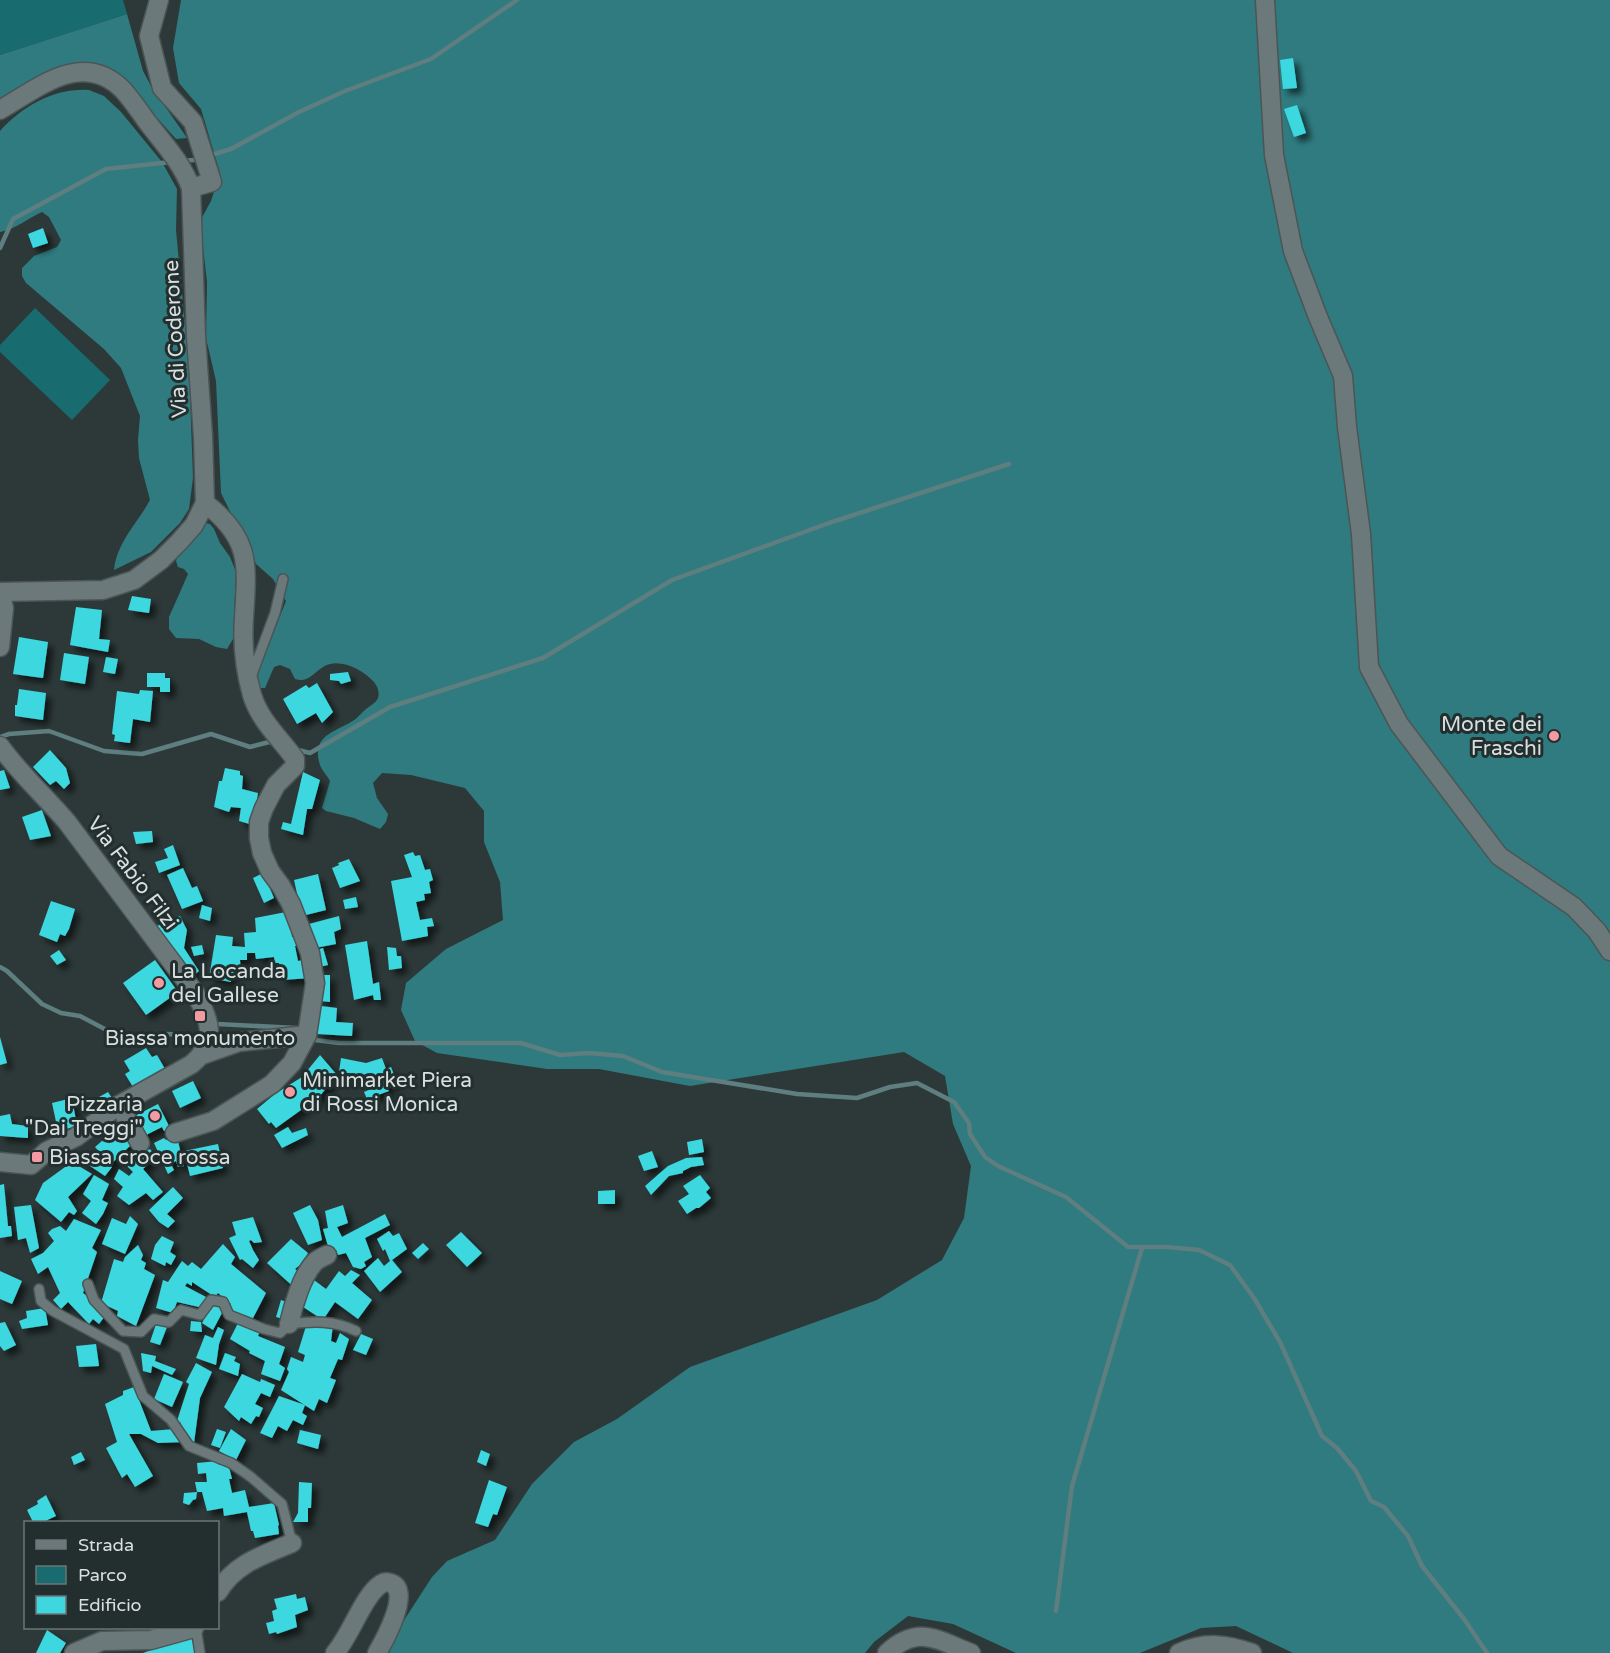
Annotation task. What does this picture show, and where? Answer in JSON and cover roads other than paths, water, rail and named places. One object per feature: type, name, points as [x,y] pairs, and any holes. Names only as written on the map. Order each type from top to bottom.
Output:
[{"type":"street","points":[[159,0],[149,36],[162,87],[193,122],[212,182],[191,188]]},
{"type":"street","points":[[1264,0],[1274,155],[1293,251],[1343,376],[1361,534],[1369,667],[1399,724],[1499,856],[1574,907],[1597,931],[1610,951]]},
{"type":"street","name":"Via di Coderone","points":[[0,110],[60,75],[79,72],[100,74],[122,89],[185,171],[191,188],[196,338],[206,503]]},
{"type":"street","points":[[0,646],[4,608],[0,592],[103,590],[134,580],[161,560],[179,542],[194,525],[206,503],[220,514],[241,546],[246,563],[244,656],[249,682],[261,715],[296,762],[269,795],[259,822],[261,853],[301,926],[310,953],[315,983],[307,1035],[292,1063],[283,1074],[265,1089],[213,1121],[175,1133]]},
{"type":"street","name":"Via Fabio Filzi","points":[[0,746],[30,784],[67,822],[195,993],[206,1012],[209,1030],[202,1055]]},
{"type":"street","points":[[0,1162],[31,1165],[46,1151],[76,1137],[119,1105],[179,1072],[202,1055],[239,1042],[307,1035]]},
{"type":"street","points":[[119,1105],[140,1143]]},
{"type":"street","points":[[289,1324],[295,1299],[305,1278],[315,1262],[327,1255]]},
{"type":"street","points":[[219,1590],[227,1577],[238,1567],[292,1543]]},
{"type":"street","points":[[335,1653],[343,1644],[376,1589],[384,1582],[393,1583],[398,1592],[397,1608],[377,1653]]},
{"type":"street","points":[[74,1653],[102,1641],[150,1640],[191,1629]]},
{"type":"street","points":[[888,1653],[902,1641],[919,1635],[932,1637],[971,1653]]},
{"type":"street","points":[[1179,1653],[1187,1649],[1217,1644],[1231,1645],[1252,1653]]},
{"type":"lane","points":[[249,682],[275,613],[283,579]]},
{"type":"lane","points":[[88,1284],[94,1300],[123,1331],[141,1332],[154,1319],[169,1322],[181,1310],[200,1315],[211,1300],[223,1302],[229,1315],[280,1333],[289,1324],[313,1321],[336,1323],[356,1331]]},
{"type":"lane","points":[[39,1289],[40,1301],[54,1311],[124,1349],[143,1396],[171,1420],[189,1446],[231,1463],[282,1503],[292,1543]]},
{"type":"lane","points":[[195,1629],[200,1653]]},
{"type":"waterway","points":[[211,155],[231,149],[299,112],[345,91],[431,59],[517,0]]},
{"type":"waterway","points":[[182,161],[194,160]]},
{"type":"waterway","points":[[0,248],[13,219],[106,169],[171,162]]},
{"type":"waterway","points":[[294,749],[310,753],[390,707],[543,658],[672,580],[829,523],[1009,464]]},
{"type":"waterway","points":[[0,737],[9,734],[49,731],[104,751],[142,754],[211,734],[250,747],[269,742],[274,743]]},
{"type":"waterway","points":[[0,967],[42,1004],[61,1013],[80,1016],[118,1036],[143,1040],[168,1034],[200,1037],[202,1035]]},
{"type":"waterway","points":[[217,1024],[296,1028]]},
{"type":"waterway","points":[[315,1040],[339,1043],[521,1043],[560,1055],[589,1053],[623,1056],[662,1072],[797,1094],[857,1098],[890,1087],[917,1083],[954,1102],[969,1123],[970,1134],[985,1157],[998,1166],[1066,1197],[1128,1247],[1199,1250],[1230,1265],[1254,1298],[1280,1342],[1322,1436],[1337,1448],[1356,1471],[1371,1501],[1384,1507],[1408,1536],[1422,1566],[1464,1619],[1487,1653]]},
{"type":"waterway","points":[[1056,1611],[1072,1486],[1142,1248]]},
{"type":"place","name":"Monte dei Fraschi","points":[[1554,736]]},
{"type":"place","name":"La Locanda del Gallese","points":[[159,983]]},
{"type":"place","name":"Biassa monumento","points":[[200,1016]]},
{"type":"place","name":"Minimarket Piera di Rossi Monica","points":[[290,1092]]},
{"type":"place","name":"Pizzaria \"Dai Treggi\"","points":[[155,1116]]},
{"type":"place","name":"Biassa croce rossa","points":[[37,1157]]}]
